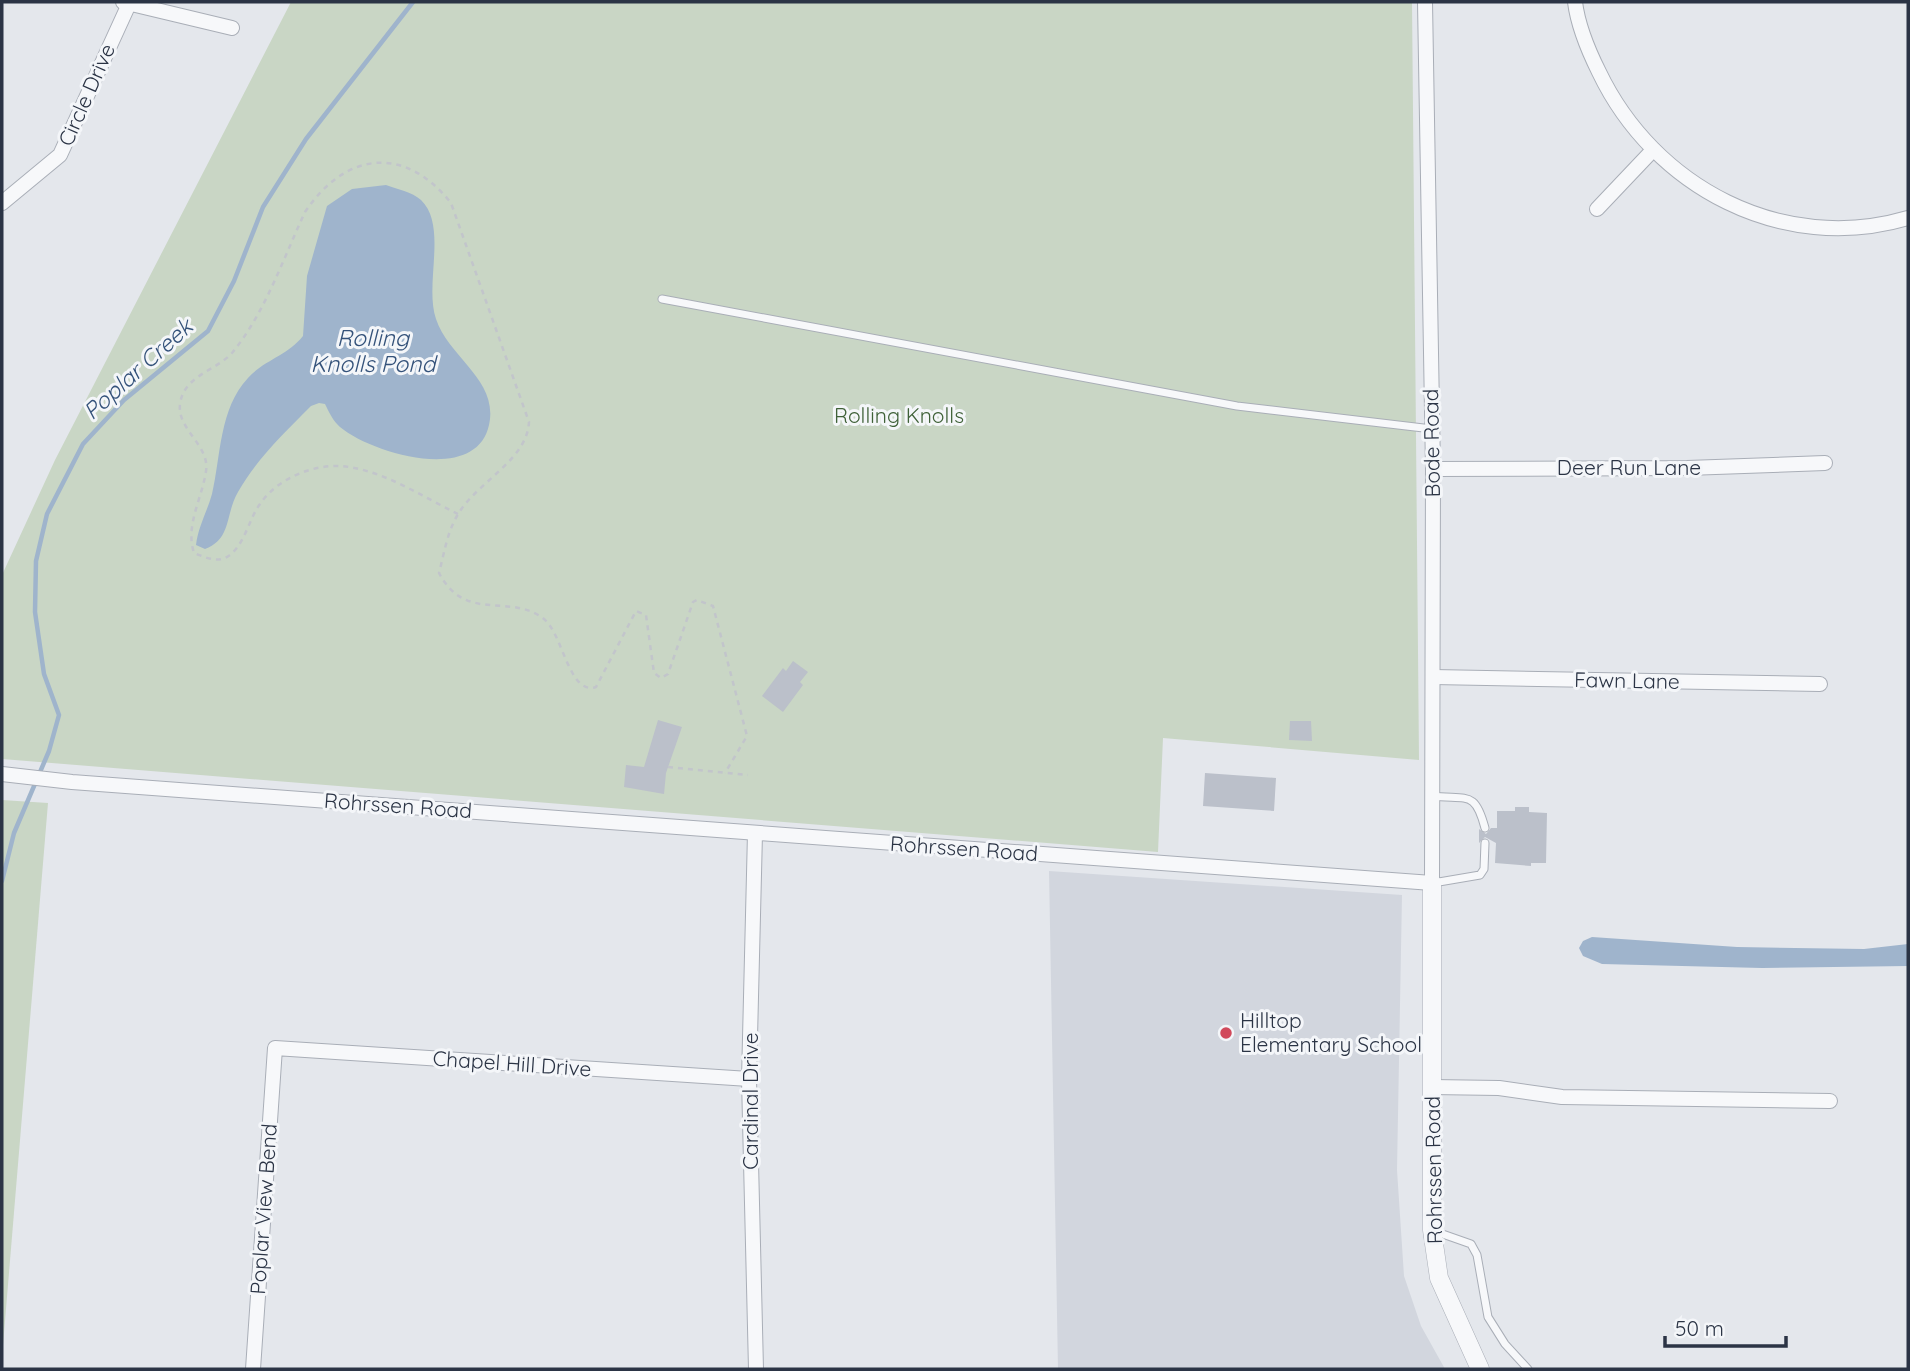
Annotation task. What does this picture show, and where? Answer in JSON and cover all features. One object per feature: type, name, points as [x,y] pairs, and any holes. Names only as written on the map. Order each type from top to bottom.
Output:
[{"type":"street","name":"Bode Road","points":[[1425,2],[1433,470],[1432,883]]},
{"type":"street","points":[[1575,2],[1588,49],[1609,93],[1651,151],[1676,172],[1720,200],[1776,222],[1839,228],[1908,218]]},
{"type":"street","points":[[126,3],[232,28]]},
{"type":"street","name":"Circle Drive","points":[[2,203],[60,155],[126,3]]},
{"type":"street","points":[[1597,209],[1651,151]]},
{"type":"street","name":"Deer Run Lane","points":[[1433,470],[1686,468],[1825,463]]},
{"type":"street","name":"Fawn Lane","points":[[1433,677],[1820,684]]},
{"type":"street","name":"Rohrssen Road","points":[[8,774],[72,782],[1432,883],[1432,1230],[1439,1278],[1480,1369]]},
{"type":"street","name":"Cardinal Drive","points":[[755,833],[749,1079],[757,1369]]},
{"type":"street","name":"Chapel Hill Drive","points":[[275,1048],[749,1079]]},
{"type":"street","name":"Poplar View Bend","points":[[253,1369],[275,1048]]},
{"type":"street","points":[[1432,1087],[1499,1088],[1562,1097],[1829,1101]]},
{"type":"lane","points":[[662,299],[1237,406],[1432,429]]},
{"type":"lane","points":[[1432,796],[1473,800],[1479,805],[1485,828]]},
{"type":"lane","points":[[1432,883],[1480,875],[1484,869],[1485,843]]},
{"type":"lane","points":[[1432,1230],[1471,1244],[1478,1255],[1488,1317],[1506,1344],[1528,1369]]},
{"type":"path","points":[[458,514],[387,479],[357,468],[326,467],[315,468],[279,484],[260,504],[237,548],[224,558],[209,559],[194,553],[189,538],[207,469],[204,452],[181,417],[180,404],[185,389],[204,371],[229,356],[251,328],[305,212],[317,194],[330,182],[368,163],[394,163],[415,169],[435,182],[451,203],[529,422],[528,435],[521,450],[491,475],[458,514],[446,544],[439,573],[449,591],[463,600],[543,618],[554,631],[576,681],[582,688],[596,687],[636,611],[646,615],[654,673],[661,678],[668,674],[693,602],[697,600],[713,606],[747,736],[725,773]]},
{"type":"path","points":[[668,767],[748,775]]},
{"type":"shaded area","name":"Hilltop Elementary School","points":[[1049,871],[1402,895],[1397,1170],[1404,1276],[1421,1326],[1445,1369],[1058,1369]]},
{"type":"green space","name":"Rolling Knolls","points":[[291,2],[1412,2],[1419,760],[1163,738],[1158,852],[2,759],[2,575],[55,460]]},
{"type":"green space","points":[[2,800],[48,803],[2,1357]]},
{"type":"water","name":"Rolling Knolls Pond","points":[[386,185],[417,197],[429,211],[434,240],[432,289],[436,319],[442,333],[487,395],[489,425],[480,443],[465,454],[444,459],[397,454],[355,437],[338,425],[325,404],[319,403],[311,406],[301,416],[253,469],[234,500],[220,539],[205,549],[196,545],[212,494],[226,418],[238,390],[254,372],[303,336],[307,276],[327,206],[352,189]]},
{"type":"water","points":[[1592,937],[1737,947],[1864,949],[1908,944],[1908,966],[1762,968],[1602,964],[1583,956],[1579,948],[1583,941]]},
{"type":"building","points":[[793,661],[808,672],[800,682],[803,685],[783,712],[762,696],[783,668],[786,671]]},
{"type":"building","points":[[658,720],[682,727],[666,773],[664,794],[624,787],[626,765],[644,767]]},
{"type":"building","points":[[1290,721],[1311,721],[1312,741],[1289,740]]},
{"type":"building","points":[[1205,773],[1276,778],[1274,811],[1203,806]]},
{"type":"building","points":[[1515,807],[1529,807],[1529,812],[1547,813],[1546,863],[1531,863],[1531,866],[1495,863],[1496,843],[1485,837],[1479,843],[1479,829],[1486,834],[1491,828],[1497,828],[1497,811],[1515,811]]},
{"type":"waterway","name":"Poplar Creek","points":[[2,881],[14,833],[49,751],[59,715],[44,674],[35,612],[36,561],[47,514],[83,444],[124,400],[208,331],[234,281],[263,207],[306,139],[413,2]]},
{"type":"place","name":"Hilltop Elementary School","points":[[1226,1033]]}]
